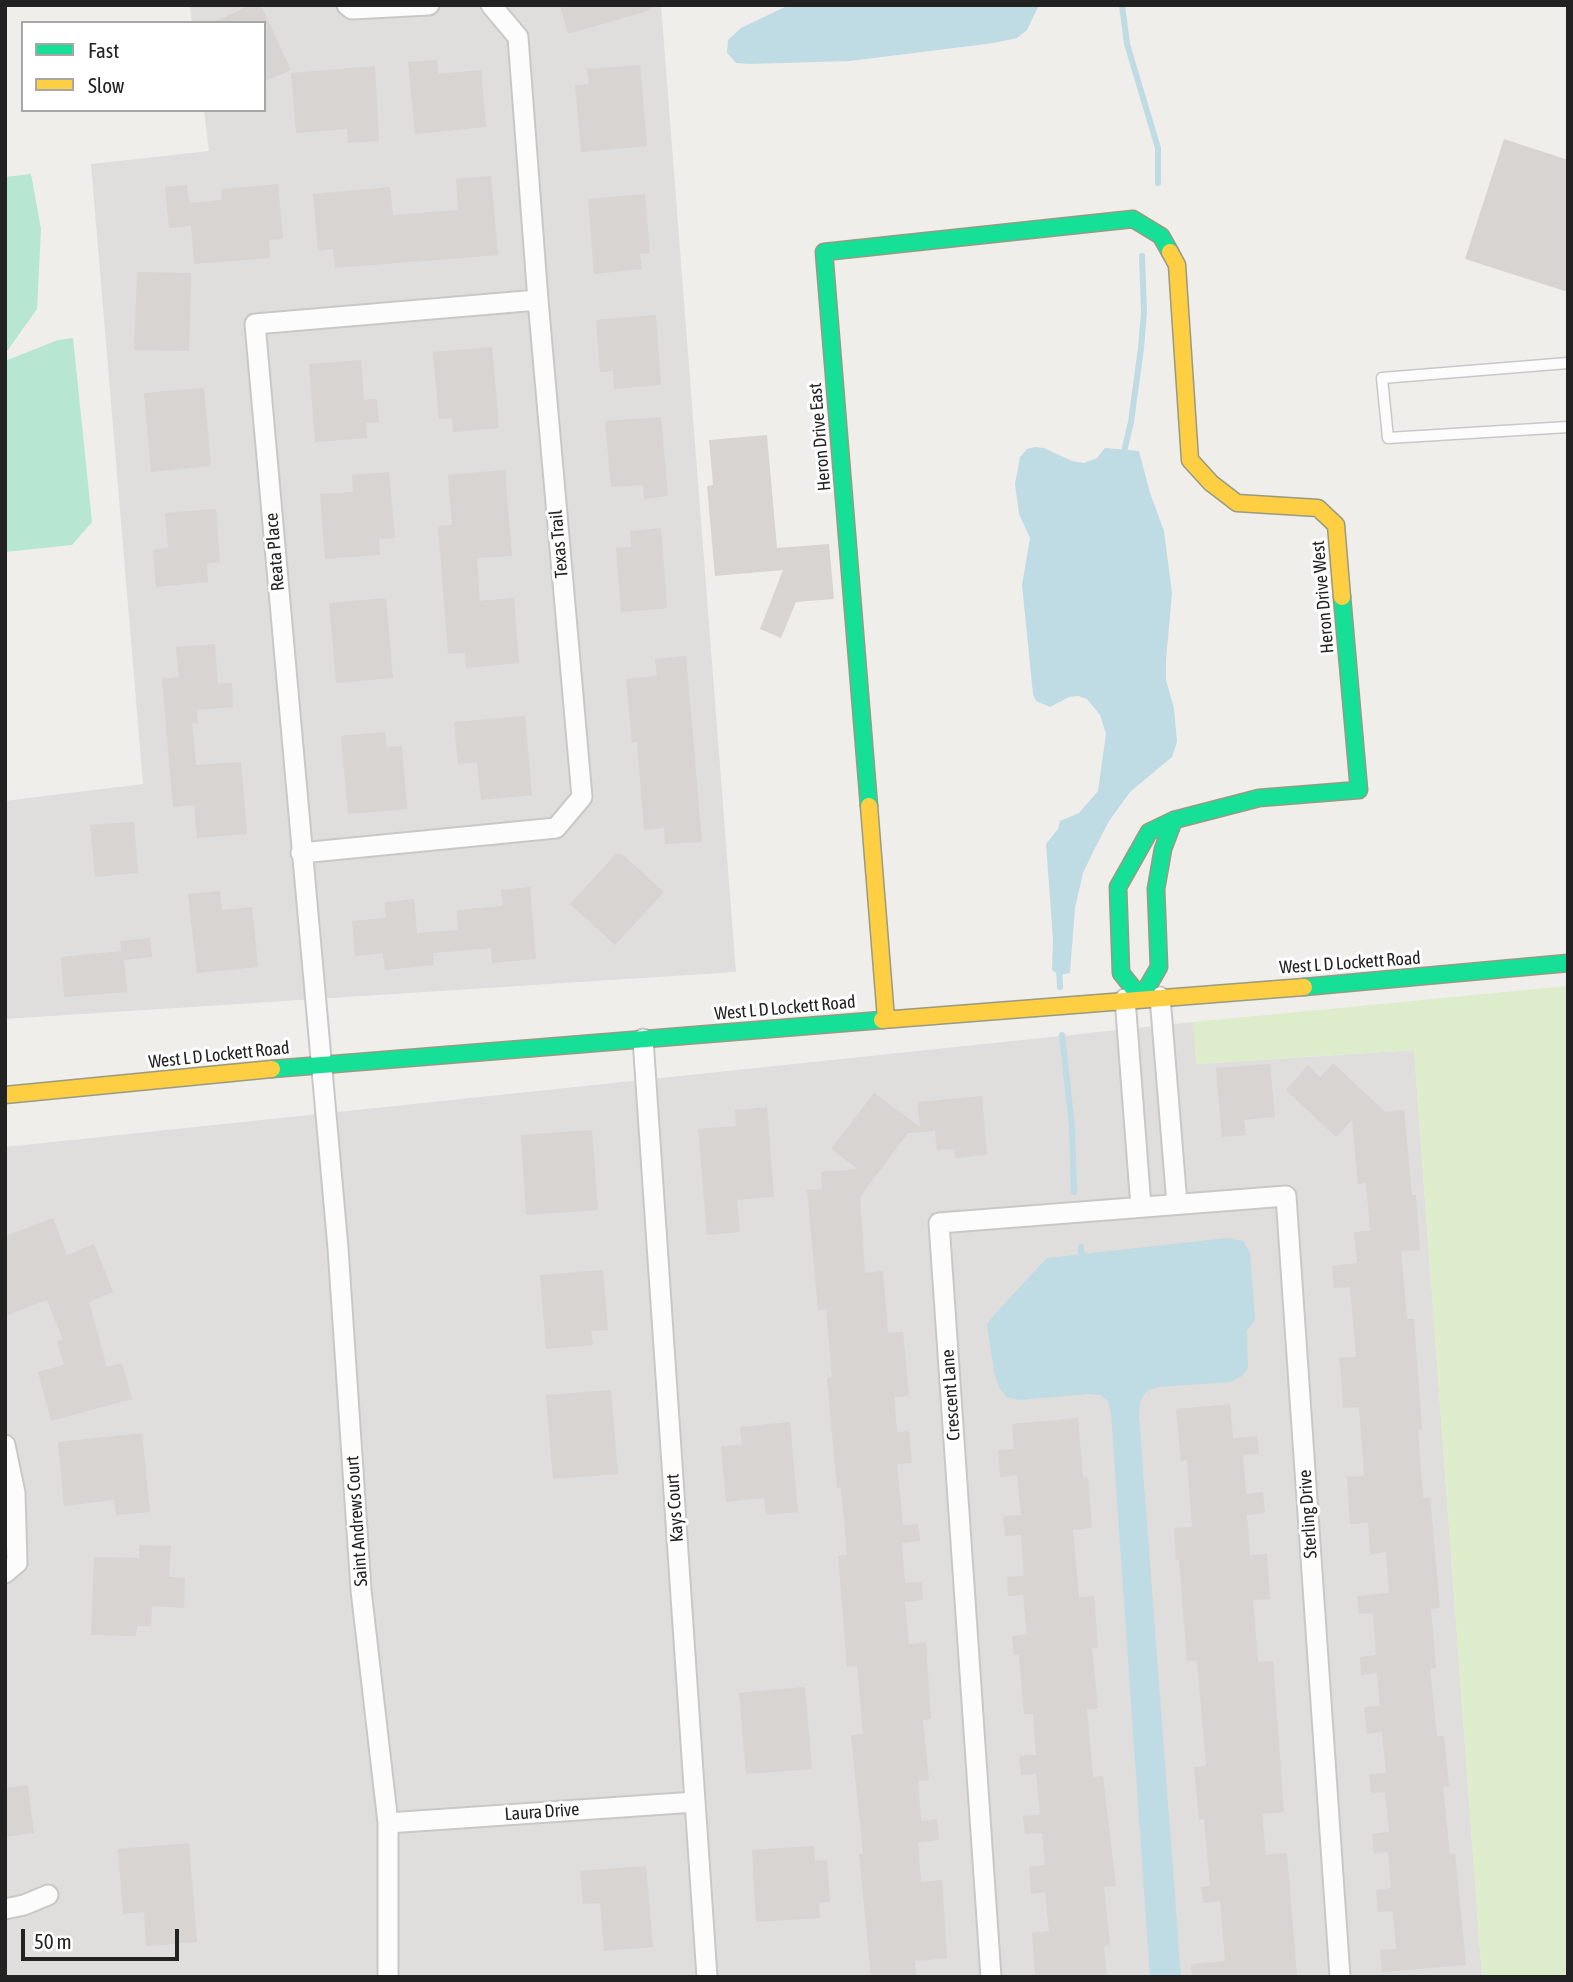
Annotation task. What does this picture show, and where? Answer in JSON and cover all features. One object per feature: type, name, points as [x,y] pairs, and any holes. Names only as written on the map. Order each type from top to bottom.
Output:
[{"type":"street","points":[[347,5],[352,9],[429,5]]},
{"type":"street","name":"Texas Trail","points":[[301,853],[556,828],[582,797],[538,300],[518,37],[491,5]]},
{"type":"street","name":"Heron Drive East","points":[[886,1019],[824,252],[1133,219],[1161,236]]},
{"type":"street","name":"Heron Drive West","points":[[1142,998],[1121,972],[1118,887],[1149,832],[1174,820],[1259,798],[1359,790],[1336,525],[1318,508],[1237,502],[1211,483],[1190,460],[1177,265],[1161,236]]},
{"type":"street","name":"Reata Place","points":[[320,1064],[255,324],[538,300]]},
{"type":"street","points":[[1141,1207],[1142,998],[1159,967],[1156,889],[1163,849],[1174,820]]},
{"type":"street","name":"West L D Lockett Road","points":[[5,1095],[320,1064],[1413,978],[1568,963]]},
{"type":"street","points":[[1142,998],[1177,1204]]},
{"type":"street","name":"Kays Court","points":[[643,1039],[707,1977]]},
{"type":"street","name":"Saint Andrews Court","points":[[320,1064],[338,1248],[361,1590],[388,1823],[388,1977]]},
{"type":"street","name":"Sterling Drive","points":[[1141,1207],[1286,1196],[1340,1977]]},
{"type":"street","name":"Crescent Lane","points":[[991,1977],[939,1223],[1141,1207]]},
{"type":"street","points":[[5,1445],[15,1493],[11,1568]]},
{"type":"street","name":"Laura Drive","points":[[388,1823],[695,1802]]},
{"type":"street","points":[[5,1909],[48,1895]]},
{"type":"lane","points":[[1568,363],[1382,378],[1388,438],[1568,427]]},
{"type":"shaded area","points":[[190,5],[661,5],[736,972],[5,1019],[5,801],[143,784],[91,164],[209,151],[204,112],[266,112],[266,21],[192,21]]},
{"type":"shaded area","points":[[1193,1022],[1197,1064],[1414,1050],[1482,1977],[5,1977],[5,1147]]},
{"type":"green space","points":[[31,174],[41,229],[37,309],[5,354],[5,177]]},
{"type":"green space","points":[[73,338],[92,522],[72,545],[5,552],[5,361],[58,340]]},
{"type":"green space","points":[[1568,986],[1568,1977],[1482,1977],[1414,1050],[1196,1064],[1193,1022]]},
{"type":"water","points":[[789,5],[1039,5],[1027,30],[1017,38],[994,43],[850,61],[736,63],[727,53],[728,40],[741,28]]},
{"type":"water","points":[[1035,447],[1084,463],[1097,458],[1105,448],[1139,451],[1164,531],[1172,593],[1166,680],[1174,708],[1177,742],[1172,757],[1130,792],[1109,821],[1094,850],[1083,873],[1075,908],[1070,973],[1059,975],[1052,970],[1053,939],[1046,844],[1058,829],[1060,821],[1079,813],[1098,791],[1106,734],[1100,715],[1087,699],[1069,697],[1050,707],[1036,701],[1033,694],[1022,585],[1030,538],[1019,514],[1015,484],[1020,457],[1027,449]]},
{"type":"water","points":[[1228,1238],[1243,1241],[1250,1253],[1255,1320],[1247,1330],[1248,1368],[1242,1376],[1230,1382],[1158,1387],[1147,1391],[1140,1401],[1181,1977],[1150,1977],[1108,1401],[1100,1395],[1088,1394],[1019,1400],[1007,1397],[1000,1389],[995,1376],[987,1325],[1047,1258]]},
{"type":"building","points":[[251,5],[261,5],[291,70],[266,81],[266,21],[216,21]]},
{"type":"building","points":[[560,5],[651,5],[651,10],[568,34]]},
{"type":"building","points":[[437,60],[438,74],[481,70],[486,127],[415,134],[408,62]]},
{"type":"building","points":[[640,65],[647,146],[581,152],[575,85],[589,84],[587,69]]},
{"type":"building","points":[[375,66],[379,141],[348,143],[347,129],[296,133],[291,73]]},
{"type":"building","points":[[1504,139],[1568,160],[1568,292],[1465,259]]},
{"type":"building","points":[[491,176],[498,255],[335,268],[333,249],[318,251],[313,194],[390,187],[393,215],[458,210],[456,179]]},
{"type":"building","points":[[278,184],[283,239],[269,240],[270,258],[194,264],[191,226],[169,228],[165,187],[187,185],[189,203],[222,200],[221,189]]},
{"type":"building","points":[[645,194],[650,253],[640,254],[642,269],[594,274],[588,199]]},
{"type":"building","points":[[137,272],[191,273],[189,351],[134,350]]},
{"type":"building","points":[[656,315],[661,385],[614,389],[613,371],[600,372],[596,320]]},
{"type":"building","points":[[492,347],[499,428],[453,432],[452,418],[439,419],[433,352]]},
{"type":"building","points":[[361,360],[364,400],[377,399],[379,422],[366,423],[367,438],[315,442],[309,364]]},
{"type":"building","points":[[204,388],[211,466],[151,472],[144,393]]},
{"type":"building","points":[[661,417],[668,496],[644,499],[643,485],[611,487],[605,421]]},
{"type":"building","points":[[767,435],[777,548],[829,544],[834,599],[796,602],[781,638],[760,629],[783,570],[715,576],[707,486],[713,485],[709,440]]},
{"type":"building","points":[[505,470],[512,556],[477,558],[480,601],[514,598],[519,663],[466,668],[465,653],[448,654],[438,526],[452,525],[448,475]]},
{"type":"building","points":[[389,472],[395,538],[379,539],[380,555],[325,559],[320,494],[353,492],[352,475]]},
{"type":"building","points":[[216,509],[220,562],[207,564],[208,582],[156,587],[153,550],[168,548],[165,513]]},
{"type":"building","points":[[661,528],[667,608],[621,612],[616,548],[631,547],[630,531]]},
{"type":"building","points":[[386,598],[393,678],[336,683],[329,603]]},
{"type":"building","points":[[215,644],[218,684],[232,683],[233,707],[197,710],[198,723],[192,723],[196,765],[241,762],[247,834],[197,838],[194,805],[173,807],[162,679],[179,677],[176,647]]},
{"type":"building","points":[[686,656],[702,842],[665,844],[664,828],[644,830],[637,742],[632,743],[626,679],[657,676],[655,659]]},
{"type":"building","points":[[525,716],[532,795],[481,800],[477,762],[458,764],[454,722]]},
{"type":"building","points":[[385,732],[386,747],[402,746],[407,809],[348,814],[341,736]]},
{"type":"building","points":[[134,822],[138,873],[95,877],[90,825]]},
{"type":"building","points":[[616,854],[622,854],[664,892],[615,945],[570,904]]},
{"type":"building","points":[[530,887],[536,959],[492,963],[491,948],[433,953],[434,965],[385,970],[383,953],[355,956],[352,921],[386,918],[385,902],[414,899],[417,933],[458,930],[457,910],[503,906],[501,890]]},
{"type":"building","points":[[220,891],[222,910],[252,907],[258,967],[197,973],[188,894]]},
{"type":"building","points":[[150,938],[152,957],[124,960],[127,992],[64,997],[61,957],[121,951],[120,941]]},
{"type":"building","points":[[1333,1063],[1385,1112],[1404,1110],[1412,1195],[1416,1195],[1420,1250],[1401,1251],[1407,1319],[1414,1319],[1422,1430],[1418,1430],[1423,1498],[1430,1497],[1440,1608],[1431,1609],[1436,1668],[1430,1669],[1437,1736],[1444,1736],[1449,1786],[1443,1787],[1450,1855],[1455,1854],[1466,1965],[1382,1972],[1380,1950],[1396,1949],[1393,1911],[1378,1912],[1376,1890],[1391,1888],[1388,1852],[1374,1854],[1372,1834],[1389,1832],[1385,1792],[1371,1793],[1369,1774],[1386,1773],[1382,1732],[1367,1734],[1364,1707],[1380,1706],[1377,1673],[1361,1675],[1360,1657],[1376,1655],[1373,1613],[1359,1614],[1357,1596],[1389,1593],[1386,1552],[1370,1554],[1368,1523],[1350,1524],[1347,1477],[1364,1476],[1362,1443],[1359,1407],[1343,1408],[1339,1358],[1356,1357],[1350,1287],[1334,1288],[1332,1266],[1357,1263],[1354,1232],[1370,1231],[1366,1183],[1358,1184],[1352,1120],[1336,1137],[1286,1090],[1308,1065],[1320,1077]]},
{"type":"building","points":[[1270,1064],[1275,1117],[1244,1120],[1246,1135],[1222,1137],[1216,1068]]},
{"type":"building","points":[[874,1093],[920,1127],[917,1102],[982,1096],[987,1155],[955,1158],[954,1149],[937,1150],[935,1131],[908,1133],[860,1197],[865,1273],[883,1271],[888,1333],[903,1332],[909,1396],[894,1397],[897,1432],[909,1431],[912,1463],[897,1464],[903,1525],[918,1524],[920,1541],[902,1543],[905,1583],[922,1582],[923,1600],[905,1602],[909,1644],[926,1642],[931,1719],[923,1720],[929,1780],[918,1781],[921,1821],[937,1819],[939,1840],[918,1842],[921,1882],[942,1880],[947,1958],[915,1961],[916,1977],[871,1977],[859,1854],[863,1854],[851,1735],[863,1734],[857,1666],[847,1667],[838,1556],[847,1555],[841,1487],[837,1488],[827,1378],[832,1377],[826,1309],[818,1310],[807,1190],[822,1189],[821,1172],[858,1169],[831,1149]]},
{"type":"building","points":[[767,1107],[774,1197],[737,1200],[740,1232],[707,1235],[698,1129],[736,1126],[735,1110]]},
{"type":"building","points":[[592,1130],[598,1210],[526,1215],[521,1135]]},
{"type":"building","points":[[53,1218],[67,1255],[94,1244],[113,1292],[89,1302],[107,1367],[122,1363],[132,1399],[51,1421],[38,1372],[64,1365],[57,1341],[63,1340],[47,1300],[5,1316],[5,1236]]},
{"type":"building","points":[[603,1270],[608,1330],[591,1331],[593,1345],[546,1349],[540,1275]]},
{"type":"building","points":[[611,1390],[618,1474],[553,1479],[546,1395]]},
{"type":"building","points":[[1230,1404],[1233,1438],[1257,1436],[1259,1454],[1243,1455],[1246,1494],[1263,1492],[1265,1513],[1247,1515],[1250,1555],[1267,1554],[1270,1599],[1253,1600],[1258,1662],[1273,1661],[1284,1812],[1262,1814],[1266,1855],[1287,1853],[1297,1977],[1192,1977],[1191,1964],[1225,1961],[1220,1901],[1203,1903],[1201,1887],[1210,1886],[1204,1819],[1199,1820],[1194,1767],[1206,1766],[1197,1661],[1187,1661],[1179,1560],[1176,1560],[1174,1528],[1192,1527],[1187,1460],[1181,1461],[1176,1409]]},
{"type":"building","points":[[1078,1418],[1083,1477],[1088,1477],[1092,1528],[1073,1530],[1079,1597],[1094,1596],[1098,1648],[1092,1648],[1098,1708],[1087,1709],[1093,1777],[1103,1776],[1116,1886],[1104,1887],[1110,1945],[1104,1946],[1107,1977],[1035,1977],[1032,1933],[1049,1931],[1045,1892],[1031,1894],[1029,1867],[1045,1865],[1042,1833],[1025,1834],[1023,1816],[1040,1815],[1036,1774],[1021,1775],[1019,1756],[1036,1755],[1033,1714],[1024,1714],[1019,1655],[1014,1655],[1012,1636],[1027,1634],[1023,1595],[1008,1596],[1007,1577],[1024,1576],[1021,1535],[1005,1536],[1003,1516],[1021,1515],[1017,1475],[1000,1477],[998,1450],[1014,1449],[1012,1424]]},
{"type":"building","points":[[790,1422],[798,1512],[766,1515],[764,1498],[726,1502],[721,1446],[742,1444],[740,1427]]},
{"type":"building","points":[[142,1433],[150,1512],[116,1515],[114,1500],[64,1506],[58,1442]]},
{"type":"building","points":[[139,1545],[171,1546],[169,1577],[185,1578],[184,1608],[152,1606],[151,1626],[137,1626],[136,1636],[91,1635],[94,1557],[139,1558]]},
{"type":"building","points":[[805,1687],[812,1769],[746,1774],[739,1693]]},
{"type":"building","points":[[28,1785],[34,1833],[5,1837],[5,1788]]},
{"type":"building","points":[[189,1843],[197,1942],[146,1946],[144,1912],[123,1914],[118,1849]]},
{"type":"building","points":[[814,1846],[815,1861],[827,1860],[830,1902],[819,1903],[820,1918],[756,1922],[752,1850]]},
{"type":"building","points":[[646,1866],[653,1947],[604,1951],[600,1903],[583,1904],[580,1871]]},
{"type":"waterway","points":[[1122,5],[1127,44],[1158,148],[1158,183]]},
{"type":"waterway","points":[[1123,456],[1131,422],[1141,348],[1144,312],[1142,256]]},
{"type":"waterway","points":[[1059,968],[1060,987]]},
{"type":"waterway","points":[[1062,1035],[1072,1127],[1074,1192]]},
{"type":"waterway","points":[[1081,1247],[1082,1263]]},
{"type":"traffic: fast","points":[[869,806],[824,252],[1133,219],[1161,236],[1170,252]]},
{"type":"traffic: fast","points":[[1174,820],[1163,849],[1156,889],[1159,967],[1141,998],[1121,973],[1118,887],[1149,832],[1174,820],[1259,798],[1359,790],[1342,597]]},
{"type":"traffic: fast","points":[[1304,987],[1568,963]]},
{"type":"traffic: fast","points":[[272,1069],[882,1020]]},
{"type":"traffic: slow","points":[[1170,252],[1177,265],[1190,460],[1211,483],[1237,503],[1318,508],[1336,525],[1342,597]]},
{"type":"traffic: slow","points":[[869,806],[886,1019]]},
{"type":"traffic: slow","points":[[882,1020],[1304,987]]},
{"type":"traffic: slow","points":[[5,1095],[272,1069]]}]
